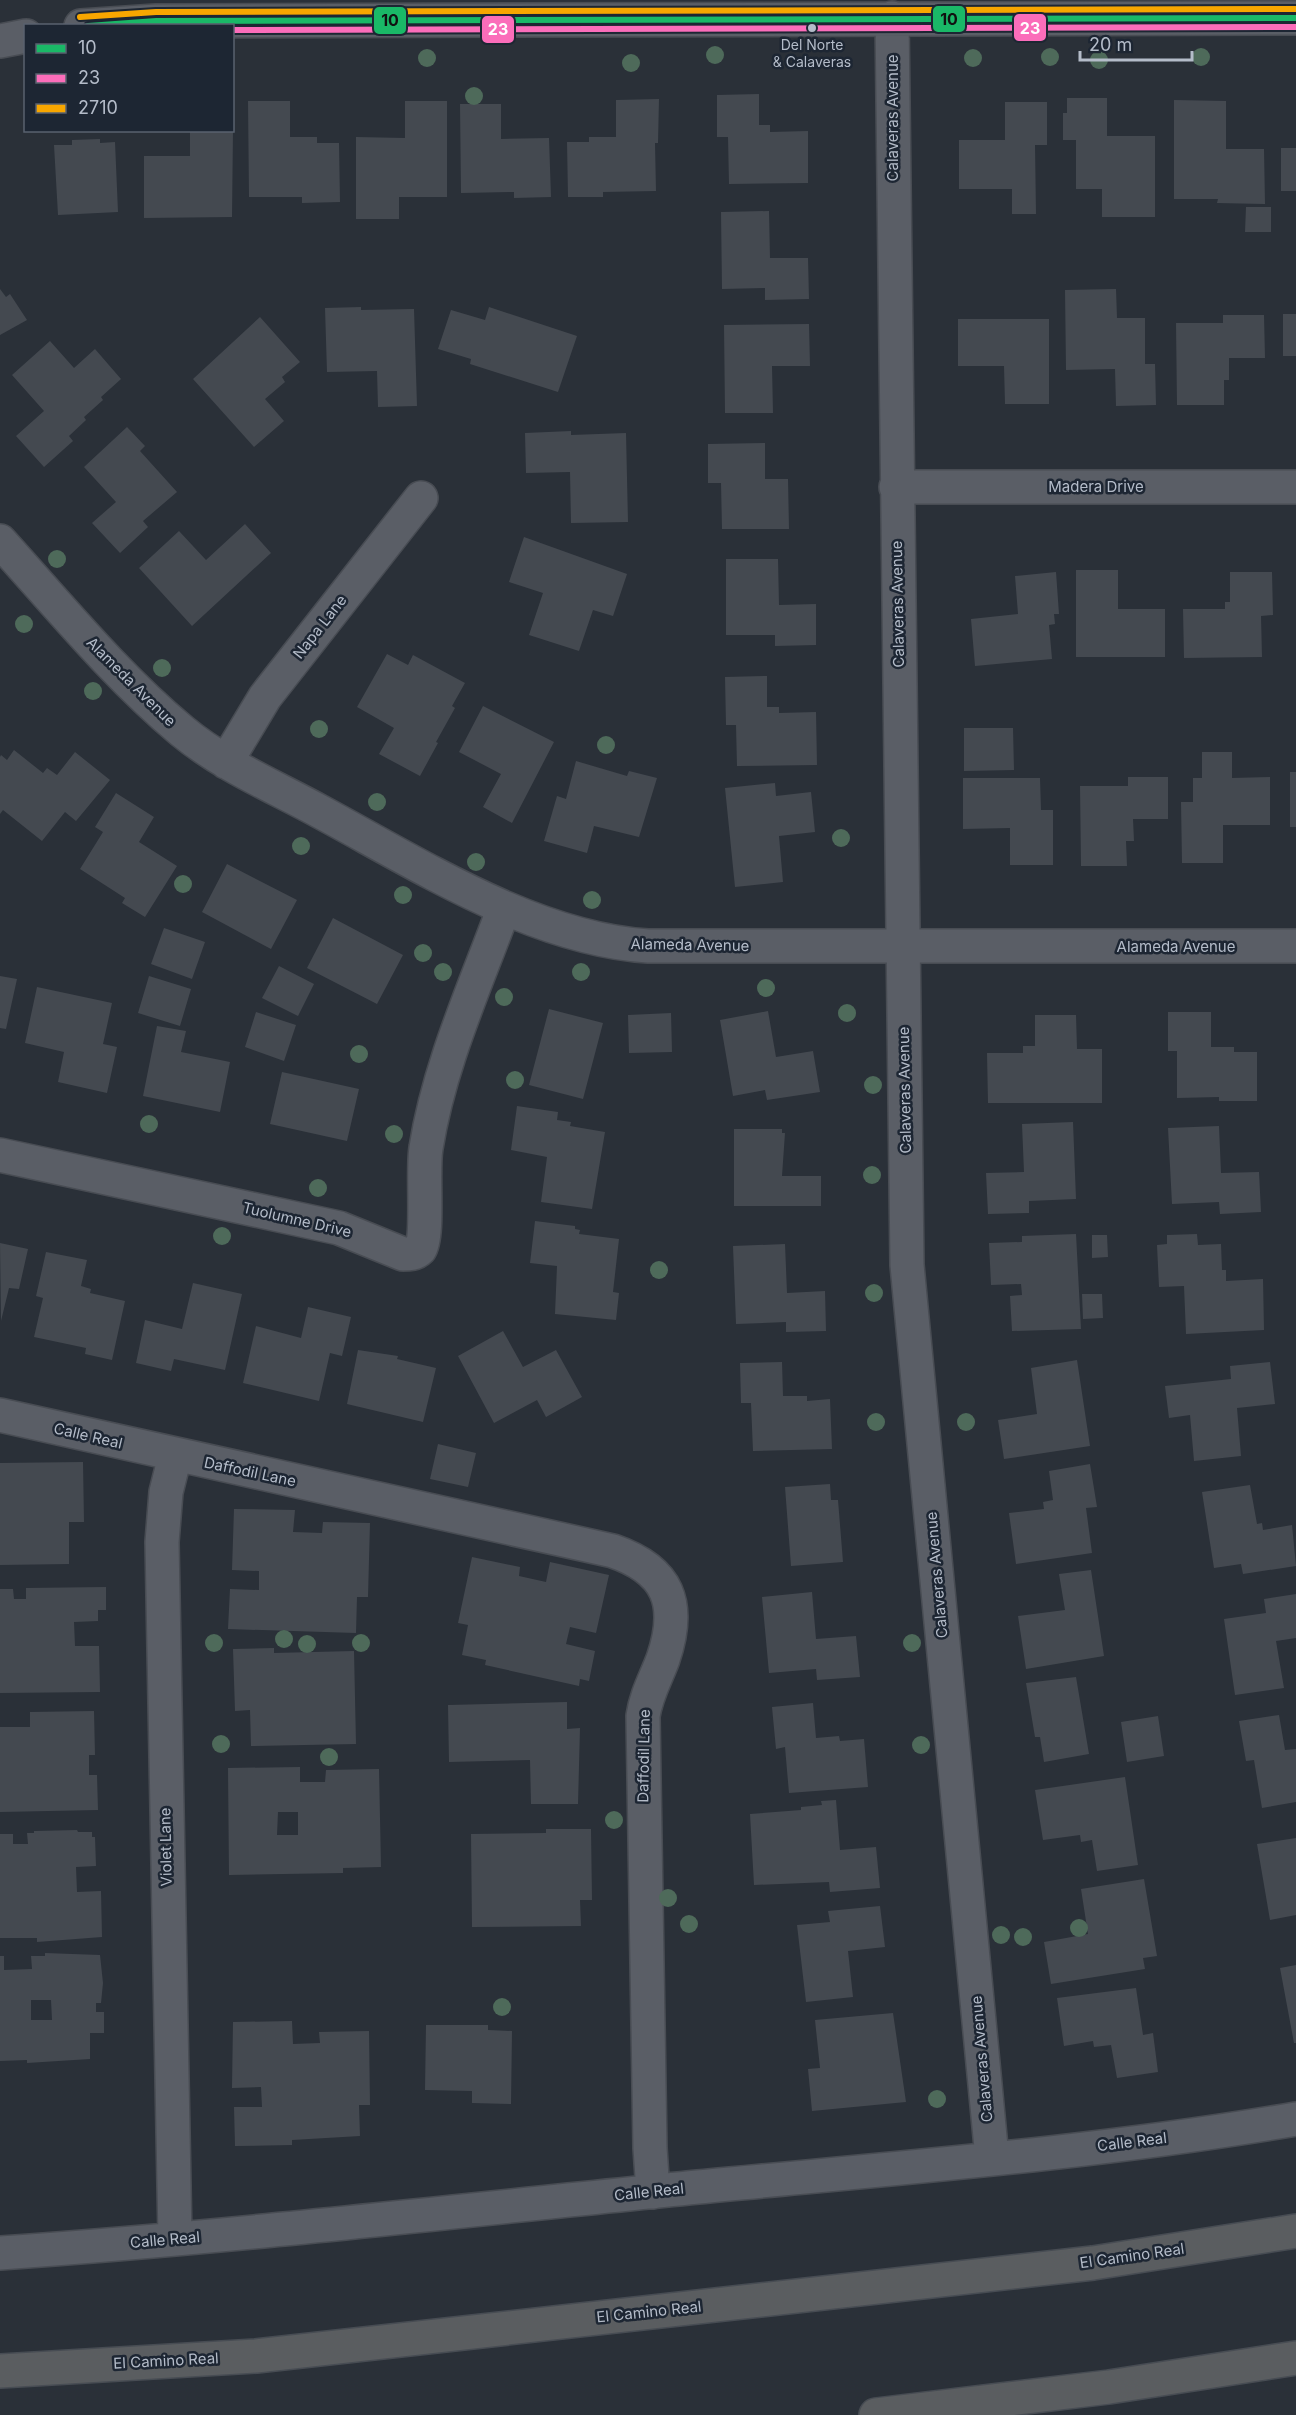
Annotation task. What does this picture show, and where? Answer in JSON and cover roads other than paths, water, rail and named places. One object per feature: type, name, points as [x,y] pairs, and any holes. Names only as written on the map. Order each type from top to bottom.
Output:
[{"type":"highway","name":"El Camino Real","points":[[0,2371],[280,2354],[1093,2263],[1296,2231]]},
{"type":"highway","points":[[876,2415],[1109,2387],[1296,2358]]},
{"type":"street","name":"Calaveras Avenue","points":[[892,18],[907,1265],[992,2158]]},
{"type":"street","points":[[111,24],[156,21],[1296,18]]},
{"type":"street","points":[[0,41],[24,36]]},
{"type":"street","name":"Madera Drive","points":[[896,487],[1296,487]]},
{"type":"street","name":"Napa Lane","points":[[226,762],[265,697],[421,498]]},
{"type":"street","name":"Alameda Avenue","points":[[0,542],[138,693],[184,734],[226,762],[504,908],[567,932],[628,945],[1296,946]]},
{"type":"street","name":"Tuolumne Drive","points":[[0,1155],[339,1228],[403,1254],[413,1254],[420,1248],[424,1237],[423,1182],[432,1113],[456,1036],[504,908]]},
{"type":"street","name":"Calle Real","points":[[0,1415],[175,1456]]},
{"type":"street","name":"Daffodil Lane","points":[[175,1456],[613,1551],[634,1558],[653,1571],[667,1590],[671,1610],[670,1635],[646,1700],[643,1716],[650,2137],[653,2192]]},
{"type":"street","name":"Violet Lane","points":[[175,1456],[166,1492],[162,1542],[175,2240]]},
{"type":"street","name":"Calle Real","points":[[0,2253],[175,2240],[992,2158],[1234,2130],[1296,2119]]},
{"type":"place","name":"Del Norte & Calaveras","points":[[812,28]]}]
